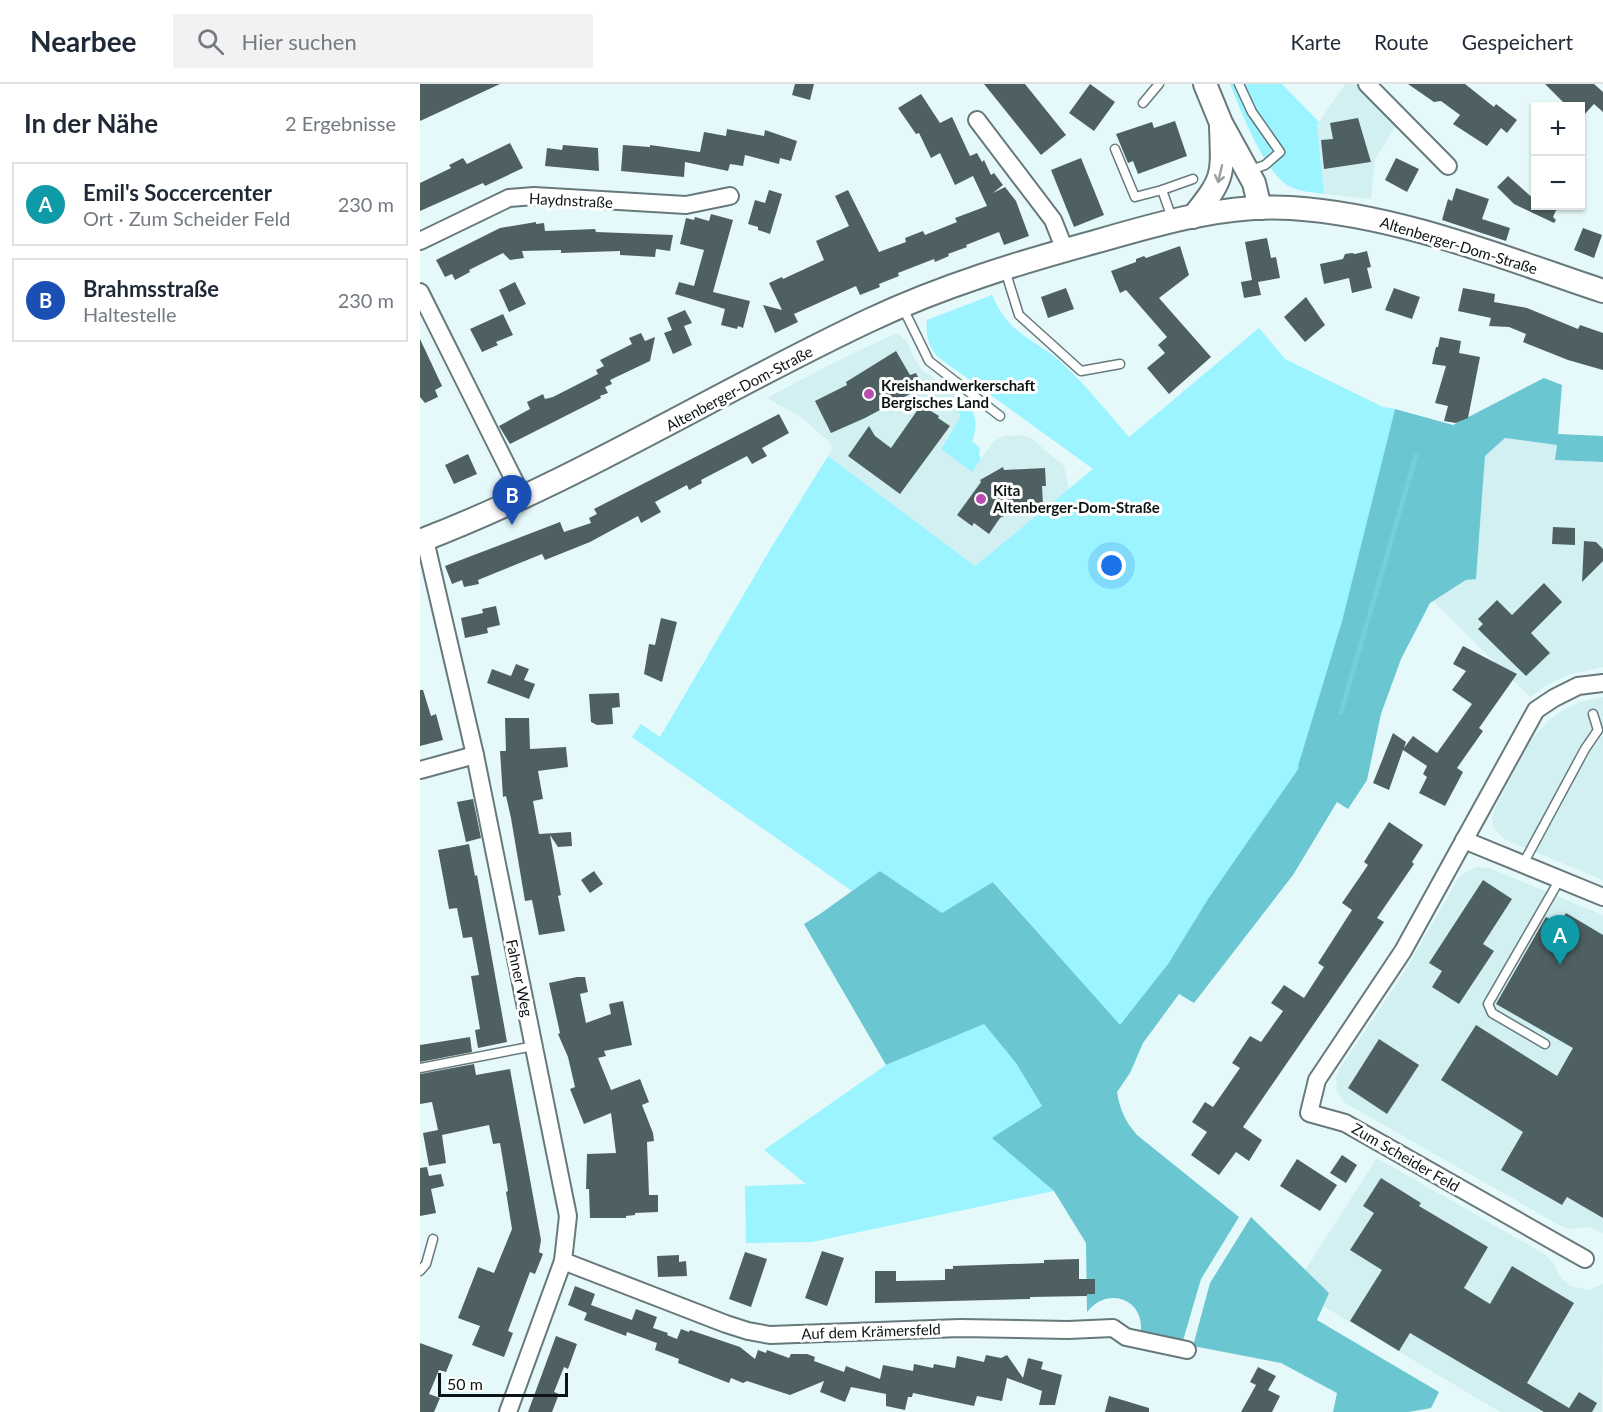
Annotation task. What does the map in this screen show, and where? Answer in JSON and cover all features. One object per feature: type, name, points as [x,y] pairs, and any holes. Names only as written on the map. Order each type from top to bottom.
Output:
[{"type":"main road","points":[[1205,84],[1221,123],[1254,183],[1260,208]]},
{"type":"main road","points":[[1183,219],[1213,191],[1220,178],[1221,123]]},
{"type":"main road","name":"Altenberger-Dom-Straße","points":[[422,541],[523,498],[871,320],[903,306],[1004,269],[1065,250],[1183,219],[1260,208],[1344,213],[1391,223],[1603,291]]},
{"type":"street","points":[[1367,84],[1448,166]]},
{"type":"street","points":[[977,120],[1053,220],[1065,250]]},
{"type":"street","name":"Haydnstraße","points":[[420,241],[509,198],[534,196],[686,205],[730,196]]},
{"type":"street","points":[[420,292],[523,498]]},
{"type":"street","name":"Fahner Weg","points":[[422,541],[474,755],[568,1216],[563,1261],[508,1412]]},
{"type":"street","name":"Zum Scheider Feld","points":[[1586,1259],[1345,1123],[1309,1113],[1317,1080],[1403,951],[1536,710],[1578,686],[1603,684]]},
{"type":"street","points":[[420,770],[474,755]]},
{"type":"street","points":[[1464,840],[1603,897]]},
{"type":"street","name":"Auf dem Krämersfeld","points":[[563,1261],[726,1324],[770,1335],[960,1328],[1068,1330],[1113,1328],[1126,1338],[1187,1350]]},
{"type":"lane","points":[[1143,103],[1159,84]]},
{"type":"lane","points":[[1239,84],[1252,112],[1280,152],[1265,165],[1248,171]]},
{"type":"lane","points":[[1115,149],[1135,197],[1193,179]]},
{"type":"lane","points":[[1162,190],[1183,219]]},
{"type":"lane","points":[[1004,269],[1019,315],[1081,371],[1120,364]]},
{"type":"lane","points":[[903,306],[929,361],[1000,416]]},
{"type":"lane","points":[[1523,864],[1598,729],[1593,714]]},
{"type":"lane","points":[[1545,1044],[1492,1012],[1488,1004],[1560,879]]},
{"type":"lane","points":[[420,1068],[534,1046]]},
{"type":"lane","points":[[420,1271],[426,1264],[433,1239]]},
{"type":"shaded area","points":[[1230,84],[1282,84],[1319,122],[1317,125],[1324,194],[1296,189],[1278,177],[1261,153]]},
{"type":"shaded area","points":[[1345,84],[1358,84],[1397,124],[1375,159],[1371,199],[1324,194],[1317,125]]},
{"type":"shaded area","points":[[992,295],[999,310],[1016,330],[1067,368],[1129,437],[1259,328],[1285,359],[1383,407],[1395,409],[1342,621],[1298,766],[1300,768],[1208,899],[1168,964],[1120,1026],[994,882],[943,914],[880,871],[852,891],[632,737],[641,724],[660,737],[828,456],[975,566],[1093,469],[938,357],[932,349],[927,336],[927,320]]},
{"type":"shaded area","points":[[897,333],[908,343],[922,370],[960,396],[952,407],[960,414],[959,419],[941,448],[972,472],[994,441],[1004,436],[1020,435],[1031,438],[1064,466],[1069,489],[975,566],[828,456],[832,448],[830,442],[802,418],[767,398]]},
{"type":"shaded area","points":[[1544,378],[1562,385],[1558,434],[1603,436],[1603,462],[1555,460],[1557,445],[1505,438],[1485,456],[1476,579],[1466,580],[1430,603],[1401,659],[1381,714],[1367,780],[1348,809],[1337,802],[1293,875],[1194,1003],[1179,994],[1143,1043],[1130,1073],[1117,1092],[1124,1115],[1137,1135],[1239,1217],[1201,1279],[1182,1344],[1140,1336],[1141,1324],[1138,1314],[1125,1300],[1106,1299],[1087,1312],[1086,1243],[1054,1191],[992,1138],[1042,1106],[1016,1063],[984,1024],[886,1065],[804,924],[880,871],[942,913],[993,882],[1120,1025],[1168,964],[1208,899],[1299,768],[1342,621],[1395,409],[1453,425]]},
{"type":"shaded area","points":[[960,396],[974,416],[975,428],[972,441],[980,448],[981,459],[972,472],[941,449],[959,419],[960,414],[952,408]]},
{"type":"shaded area","points":[[1505,438],[1557,445],[1556,460],[1603,462],[1603,667],[1570,674],[1530,697],[1433,601],[1467,580],[1476,579],[1485,456]]},
{"type":"shaded area","points":[[1603,697],[1603,880],[1506,840],[1494,829],[1492,819],[1495,808],[1527,747],[1537,733],[1564,709],[1580,702]]},
{"type":"shaded area","points":[[1476,867],[1489,868],[1603,915],[1603,1233],[1589,1227],[1570,1229],[1561,1226],[1345,1103],[1337,1091],[1336,1077],[1340,1068],[1405,971],[1458,879]]},
{"type":"shaded area","points":[[984,1024],[1016,1063],[1042,1106],[993,1138],[1054,1191],[812,1242],[746,1243],[745,1186],[806,1184],[764,1150],[886,1065]]},
{"type":"shaded area","points":[[1377,1158],[1546,1255],[1561,1278],[1570,1286],[1588,1290],[1603,1284],[1602,1412],[1500,1412],[1323,1306],[1329,1293],[1305,1270]]},
{"type":"shaded area","points":[[1251,1217],[1329,1293],[1317,1320],[1439,1392],[1431,1408],[1409,1412],[1333,1412],[1337,1393],[1281,1363],[1193,1346],[1210,1283]]},
{"type":"building","points":[[420,84],[500,84],[420,121]]},
{"type":"building","points":[[795,84],[814,84],[810,100],[792,95]]},
{"type":"building","points":[[984,84],[1025,84],[1066,135],[1041,155]]},
{"type":"building","points":[[1090,84],[1115,102],[1094,131],[1069,113]]},
{"type":"building","points":[[1408,84],[1465,84],[1494,107],[1496,104],[1517,120],[1507,133],[1501,128],[1487,146],[1453,124],[1460,115],[1441,101],[1434,102]]},
{"type":"building","points":[[1545,84],[1594,84],[1603,92],[1603,112],[1594,104],[1585,114],[1585,102],[1563,102]]},
{"type":"building","points":[[921,94],[940,123],[952,117],[970,156],[977,153],[982,162],[984,160],[991,175],[994,173],[1003,185],[993,193],[1005,187],[1016,201],[1029,236],[1004,245],[999,232],[966,245],[967,247],[935,262],[934,259],[898,273],[899,276],[879,284],[880,287],[860,295],[856,286],[794,314],[798,322],[775,333],[763,305],[782,310],[769,283],[824,260],[816,241],[849,226],[835,196],[848,190],[879,252],[906,242],[905,238],[923,231],[925,235],[957,222],[955,218],[987,206],[973,176],[955,185],[940,153],[931,158],[919,133],[916,134],[898,108]]},
{"type":"building","points":[[1358,118],[1371,162],[1324,169],[1321,140],[1333,139],[1330,123]]},
{"type":"building","points":[[1175,121],[1187,156],[1138,174],[1133,161],[1128,163],[1116,134],[1152,122],[1154,128]]},
{"type":"building","points":[[727,129],[764,136],[765,130],[797,141],[791,161],[780,158],[779,164],[745,155],[743,166],[730,164],[728,171],[685,162],[684,177],[621,171],[623,145],[650,147],[650,145],[700,152],[704,132],[726,136]]},
{"type":"building","points":[[510,143],[523,168],[485,186],[483,183],[420,211],[420,183],[451,168],[449,165],[463,158],[467,164]]},
{"type":"building","points":[[563,145],[598,148],[599,171],[545,166],[547,148],[562,150]]},
{"type":"building","points":[[1081,158],[1104,215],[1074,227],[1051,170]]},
{"type":"building","points":[[1396,158],[1419,169],[1407,192],[1385,180]]},
{"type":"building","points":[[1508,176],[1531,197],[1531,210],[1556,210],[1553,217],[1556,220],[1554,223],[1514,204],[1497,187]]},
{"type":"building","points":[[1456,188],[1489,199],[1482,219],[1510,228],[1506,241],[1442,220],[1448,199],[1452,201]]},
{"type":"building","points":[[769,190],[782,194],[770,234],[748,224],[755,200],[765,203]]},
{"type":"building","points":[[711,214],[733,220],[713,292],[750,301],[743,328],[738,326],[737,329],[721,325],[725,309],[675,294],[679,282],[694,286],[704,250],[680,244],[686,218],[694,220],[695,217],[709,221]]},
{"type":"building","points":[[536,222],[536,224],[544,223],[545,231],[595,229],[596,232],[673,235],[670,251],[656,249],[655,257],[620,255],[620,251],[561,253],[561,250],[522,251],[524,258],[510,260],[503,253],[469,270],[470,272],[455,280],[452,274],[445,277],[436,260],[500,228]]},
{"type":"building","points":[[1583,228],[1602,235],[1594,258],[1574,250]]},
{"type":"building","points":[[1267,238],[1271,258],[1276,257],[1280,278],[1258,282],[1261,295],[1244,298],[1241,282],[1252,280],[1245,242]]},
{"type":"building","points":[[1180,246],[1189,275],[1159,298],[1211,357],[1169,394],[1147,368],[1165,353],[1158,345],[1167,337],[1126,290],[1120,293],[1111,271],[1136,262],[1136,259],[1144,256],[1146,258]]},
{"type":"building","points":[[1367,251],[1371,267],[1367,268],[1372,288],[1352,293],[1349,278],[1324,284],[1320,264],[1343,259],[1345,254]]},
{"type":"building","points":[[515,282],[526,304],[509,312],[499,290]]},
{"type":"building","points":[[1066,288],[1074,309],[1048,318],[1041,297]]},
{"type":"building","points":[[1394,288],[1420,297],[1412,319],[1385,310]]},
{"type":"building","points":[[1463,288],[1495,294],[1494,302],[1527,308],[1578,329],[1580,325],[1603,333],[1603,370],[1568,360],[1523,342],[1526,334],[1509,327],[1489,326],[1491,318],[1458,311]]},
{"type":"building","points":[[1306,297],[1325,325],[1305,342],[1284,317]]},
{"type":"building","points":[[685,310],[692,323],[684,326],[692,345],[673,354],[664,333],[672,330],[667,318]]},
{"type":"building","points":[[503,314],[513,335],[496,342],[498,345],[482,352],[470,329]]},
{"type":"building","points":[[641,333],[645,341],[655,337],[650,361],[610,380],[612,384],[605,387],[608,393],[600,396],[601,398],[510,444],[499,426],[530,409],[527,402],[543,394],[545,399],[553,397],[598,374],[596,370],[604,366],[600,360],[632,344],[629,338]]},
{"type":"building","points":[[1440,337],[1461,341],[1459,353],[1480,357],[1468,418],[1456,423],[1444,421],[1448,406],[1435,403],[1446,366],[1432,364]]},
{"type":"building","points":[[420,339],[442,386],[435,390],[438,397],[425,403],[420,397]]},
{"type":"building","name":"Kreishandwerkerschaft Bergisches Land","points":[[896,351],[910,375],[916,373],[923,387],[831,433],[815,401],[847,385],[846,382]]},
{"type":"building","points":[[921,405],[950,426],[900,494],[848,456],[869,426],[875,436],[891,448]]},
{"type":"building","points":[[779,414],[789,433],[762,448],[767,456],[752,464],[747,456],[701,480],[702,483],[689,490],[687,485],[655,502],[661,512],[641,523],[638,516],[590,542],[545,560],[542,554],[478,580],[479,584],[464,587],[462,580],[452,584],[445,566],[560,522],[564,532],[591,523],[589,518],[597,514],[594,509]]},
{"type":"building","points":[[468,454],[477,474],[454,484],[445,465]]},
{"type":"building","points":[[1003,467],[1004,470],[1045,468],[1046,486],[1042,486],[1043,505],[1024,506],[1000,518],[989,534],[974,523],[972,526],[957,515],[981,482],[980,480]]},
{"type":"building","points":[[1553,527],[1575,528],[1575,545],[1552,544]]},
{"type":"building","points":[[1584,541],[1596,542],[1603,549],[1603,561],[1582,582]]},
{"type":"building","points":[[1544,583],[1562,602],[1531,633],[1550,653],[1526,676],[1478,629],[1483,624],[1478,619],[1497,600],[1512,615]]},
{"type":"building","points":[[496,606],[500,625],[487,628],[488,633],[465,638],[461,618],[483,613],[482,609]]},
{"type":"building","points":[[661,618],[677,622],[662,682],[644,674],[649,644],[655,645]]},
{"type":"building","points":[[1463,646],[1517,674],[1479,728],[1483,731],[1457,768],[1463,772],[1445,806],[1419,793],[1427,777],[1423,774],[1427,766],[1403,750],[1389,790],[1373,783],[1393,733],[1406,742],[1404,748],[1413,736],[1437,753],[1472,704],[1452,690],[1466,671],[1453,664]]},
{"type":"building","points":[[516,664],[529,669],[524,680],[535,684],[529,699],[487,683],[492,669],[511,676]]},
{"type":"building","points":[[420,690],[423,690],[431,716],[436,714],[443,740],[420,746]]},
{"type":"building","points":[[619,693],[620,707],[612,708],[613,724],[597,725],[591,722],[589,694]]},
{"type":"building","points":[[505,718],[529,718],[530,749],[566,747],[568,767],[538,771],[543,799],[533,801],[539,834],[571,832],[572,846],[558,847],[550,835],[565,931],[539,935],[532,900],[525,901],[511,818],[506,796],[503,797],[500,751],[506,751]]},
{"type":"building","points":[[473,799],[481,838],[466,842],[457,802]]},
{"type":"building","points":[[1389,822],[1423,845],[1412,862],[1414,864],[1377,918],[1384,922],[1243,1127],[1262,1140],[1249,1161],[1236,1152],[1219,1175],[1191,1155],[1207,1132],[1192,1122],[1205,1102],[1213,1107],[1240,1068],[1232,1063],[1250,1036],[1261,1042],[1283,1011],[1271,1003],[1284,985],[1304,998],[1324,967],[1318,963],[1352,910],[1342,903],[1368,865],[1364,862]]},
{"type":"building","points":[[469,844],[475,876],[477,875],[507,1042],[478,1048],[475,1030],[480,1029],[471,976],[479,975],[472,937],[463,938],[457,908],[449,909],[438,850]]},
{"type":"building","points":[[594,871],[603,884],[590,893],[581,880]]},
{"type":"building","points":[[1483,880],[1512,899],[1483,944],[1494,951],[1459,1004],[1432,987],[1442,971],[1429,963]]},
{"type":"building","points":[[1566,913],[1603,935],[1603,1218],[1567,1197],[1562,1205],[1501,1170],[1523,1132],[1441,1080],[1476,1025],[1557,1076],[1573,1048],[1496,1004],[1546,917],[1559,925]]},
{"type":"building","points":[[585,977],[588,992],[580,994],[586,1023],[611,1014],[609,1004],[623,1001],[632,1045],[604,1051],[606,1056],[598,1058],[611,1090],[640,1079],[649,1102],[642,1105],[654,1141],[647,1142],[649,1195],[658,1195],[658,1212],[635,1213],[626,1218],[590,1218],[589,1189],[586,1189],[587,1154],[616,1153],[611,1113],[584,1124],[570,1089],[575,1087],[568,1057],[558,1034],[560,1033],[549,983]]},
{"type":"building","points":[[470,1037],[472,1052],[420,1062],[420,1045]]},
{"type":"building","points":[[1379,1039],[1419,1065],[1387,1114],[1348,1088]]},
{"type":"building","points":[[474,1064],[476,1075],[510,1069],[541,1240],[539,1252],[543,1254],[535,1274],[530,1272],[508,1331],[513,1333],[504,1357],[472,1345],[480,1326],[458,1318],[478,1267],[494,1273],[512,1229],[500,1143],[493,1144],[489,1125],[442,1135],[446,1163],[429,1166],[423,1133],[438,1130],[432,1102],[420,1104],[420,1074]]},
{"type":"building","points":[[1342,1155],[1357,1165],[1346,1183],[1330,1173]]},
{"type":"building","points":[[1297,1159],[1337,1185],[1320,1211],[1280,1186]]},
{"type":"building","points":[[427,1167],[429,1176],[441,1174],[444,1186],[431,1189],[436,1213],[420,1216],[420,1168]]},
{"type":"building","points":[[1381,1178],[1421,1203],[1419,1206],[1488,1247],[1464,1288],[1490,1304],[1512,1266],[1574,1303],[1527,1383],[1569,1408],[1579,1392],[1597,1403],[1592,1412],[1544,1412],[1410,1333],[1399,1351],[1350,1321],[1382,1270],[1350,1250],[1374,1213],[1363,1206]]},
{"type":"building","points":[[822,1251],[844,1258],[827,1306],[805,1298]]},
{"type":"building","points":[[745,1252],[767,1259],[751,1307],[729,1299]]},
{"type":"building","points":[[679,1255],[679,1262],[686,1261],[687,1276],[658,1277],[657,1256]]},
{"type":"building","points":[[1079,1259],[1079,1279],[1095,1279],[1095,1294],[1030,1297],[1030,1299],[875,1303],[875,1271],[896,1271],[896,1281],[945,1280],[945,1269],[953,1269],[953,1266],[1044,1263],[1044,1260]]},
{"type":"building","points":[[575,1286],[595,1294],[591,1305],[632,1320],[636,1309],[657,1317],[653,1328],[668,1333],[667,1335],[677,1339],[681,1329],[689,1332],[690,1330],[740,1347],[755,1359],[758,1350],[766,1353],[767,1350],[789,1358],[791,1354],[807,1354],[815,1357],[814,1361],[844,1372],[846,1366],[880,1379],[883,1365],[913,1371],[914,1364],[933,1368],[934,1364],[955,1368],[957,1356],[984,1362],[986,1355],[1001,1358],[1007,1355],[1023,1378],[1028,1358],[1043,1362],[1041,1369],[1062,1375],[1055,1405],[1039,1405],[1042,1391],[1007,1378],[1002,1401],[977,1396],[974,1406],[913,1393],[912,1397],[908,1397],[905,1410],[886,1406],[886,1394],[851,1387],[845,1402],[820,1392],[824,1381],[790,1395],[747,1381],[743,1383],[731,1378],[729,1383],[678,1363],[679,1359],[655,1350],[657,1343],[627,1332],[626,1336],[584,1320],[587,1313],[568,1305]]},
{"type":"building","points":[[556,1336],[577,1344],[568,1369],[564,1367],[554,1392],[559,1394],[552,1412],[528,1412]]},
{"type":"building","points":[[420,1343],[453,1355],[446,1372],[439,1370],[429,1394],[440,1398],[434,1412],[420,1412]]},
{"type":"building","points":[[1258,1367],[1276,1376],[1268,1390],[1280,1396],[1272,1412],[1241,1412],[1256,1385],[1250,1382]]},
{"type":"building","points":[[1109,1396],[1149,1408],[1149,1412],[1105,1412]]},
{"type":"waterway","points":[[1341,712],[1416,456]]},
{"type":"place","name":"Kreishandwerkerschaft Bergisches Land","points":[[869,394]]},
{"type":"place","name":"Kita Altenberger-Dom-Straße","points":[[981,499]]},
{"type":"place","name":"Brahmsstraße","points":[[512,525]]},
{"type":"place","name":"Emil's Soccercenter","points":[[1560,965]]}]
